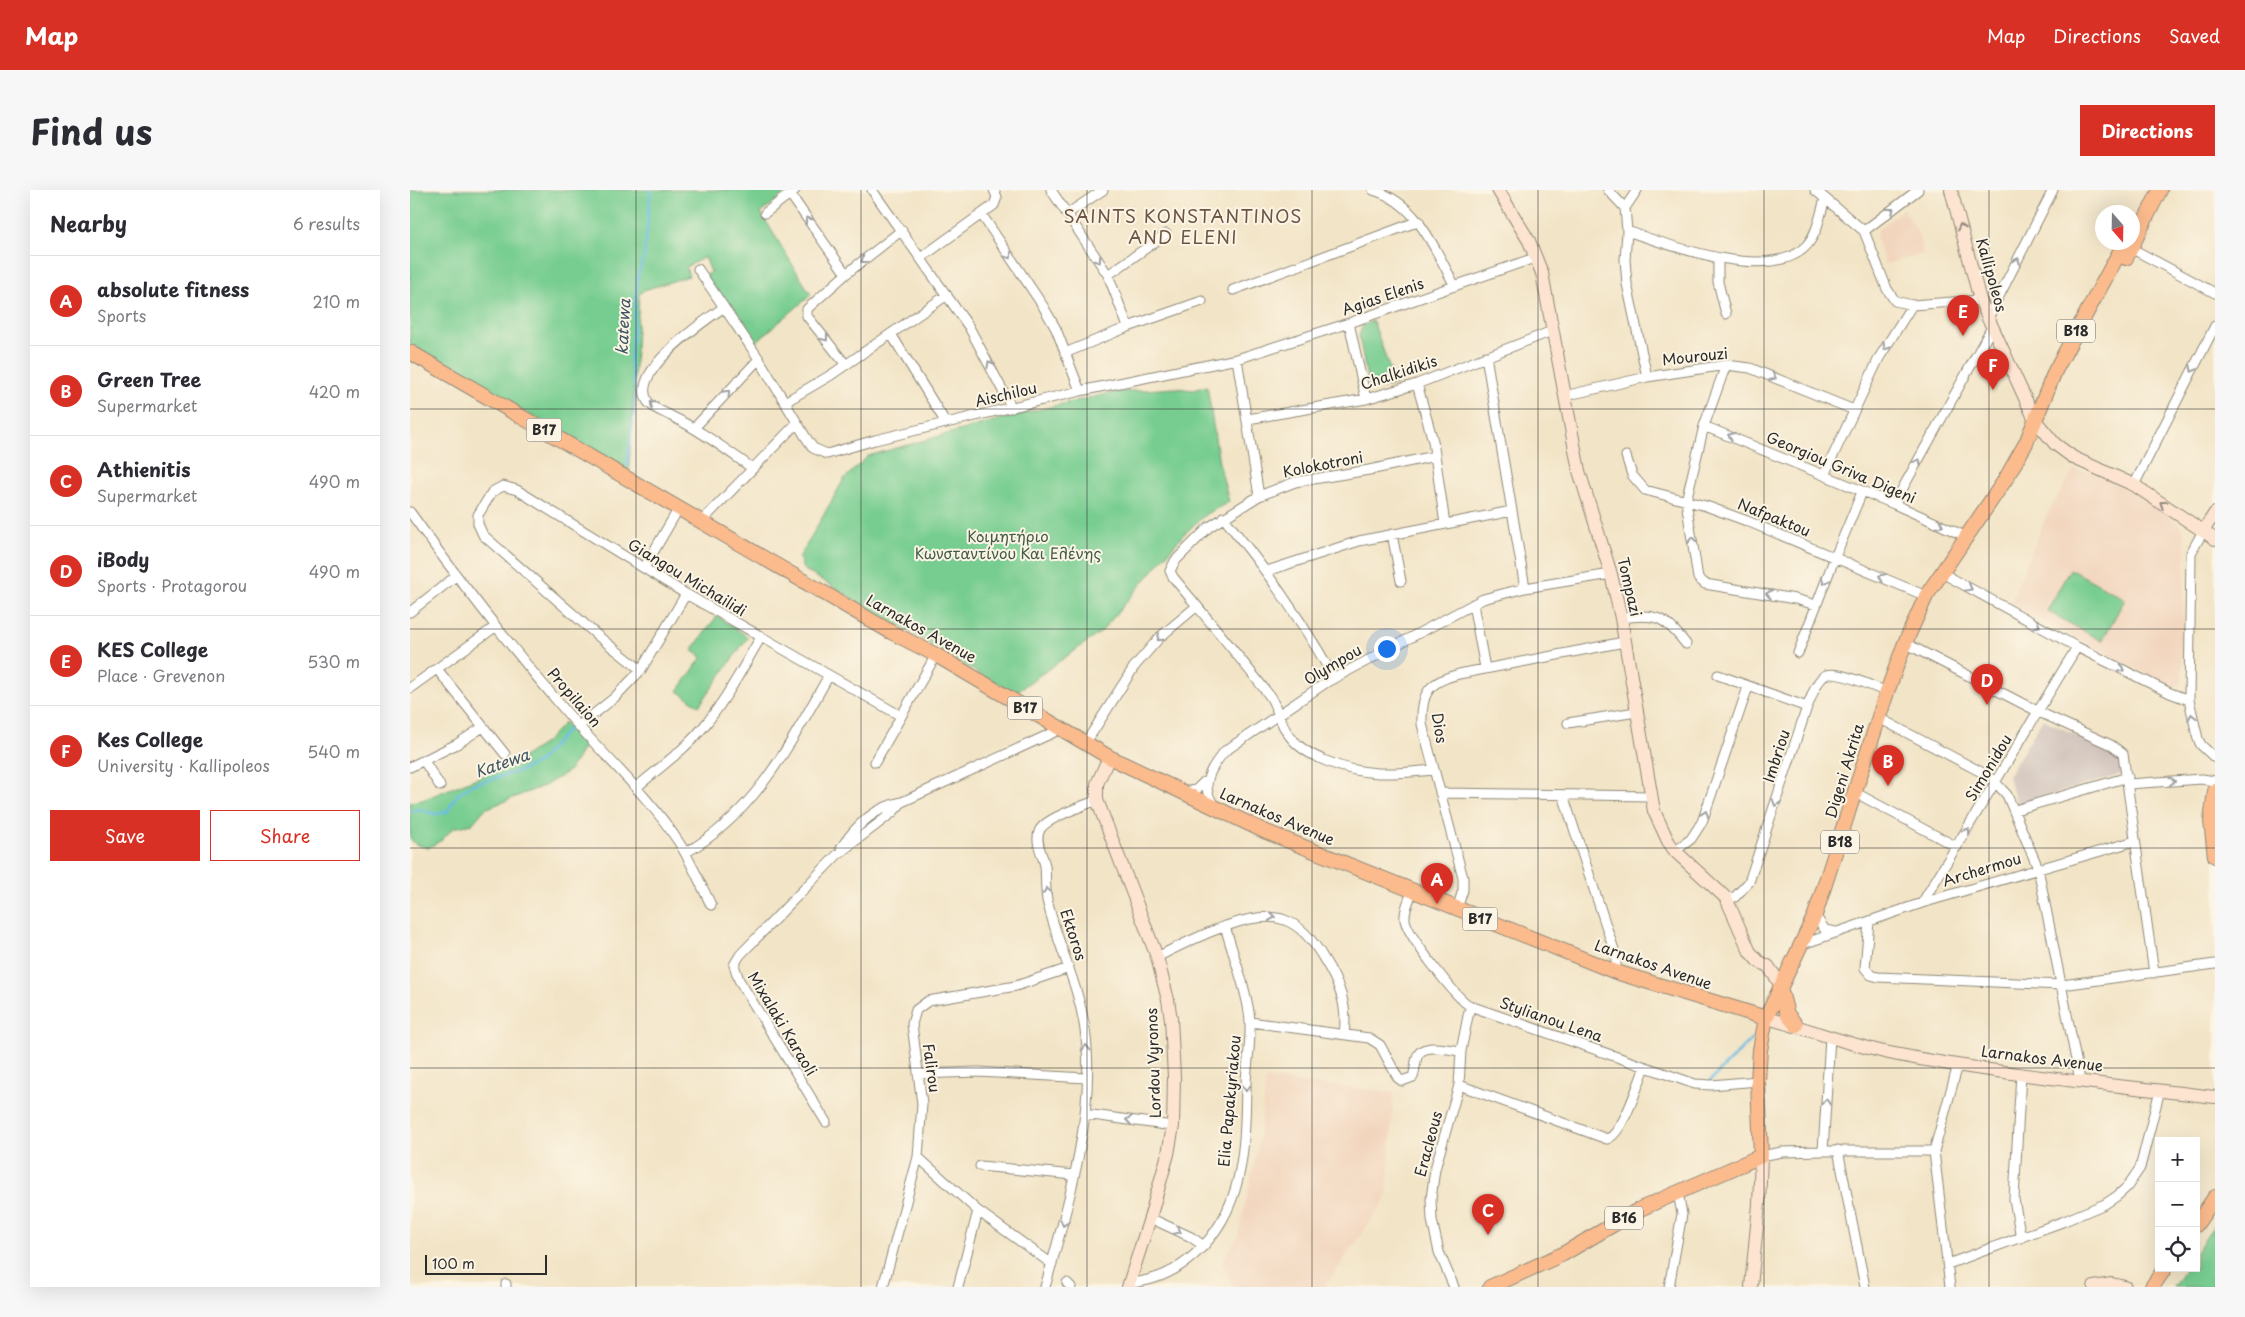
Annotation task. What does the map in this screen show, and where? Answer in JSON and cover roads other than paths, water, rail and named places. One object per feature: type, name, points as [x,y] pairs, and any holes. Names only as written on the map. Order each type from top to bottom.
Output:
[{"type":"main road","points":[[2140,210],[2150,190]]},
{"type":"main road","name":"B18","points":[[2140,228],[2160,190]]},
{"type":"main road","name":"B18","points":[[2035,420],[2055,371],[2128,250]]},
{"type":"main road","name":"Larnakos Avenue","points":[[410,352],[702,520],[891,632],[936,655],[1085,744],[1180,792],[1264,830],[1616,972],[1766,1018]]},
{"type":"main road","name":"Digeni Akrita","points":[[1761,1156],[1758,1081],[1760,1050],[1766,1018],[1816,915],[1856,793],[1886,692],[1926,596],[2005,480],[2026,443],[2035,420]]},
{"type":"main road","points":[[2215,791],[2211,821],[2215,856]]},
{"type":"main road","points":[[1781,986],[1785,1008],[1796,1026]]},
{"type":"main road","name":"B16","points":[[1490,1287],[1550,1260],[1640,1209],[1761,1156]]},
{"type":"main road","points":[[2200,1219],[2215,1197]]},
{"type":"main road","points":[[2152,1287],[2162,1272]]},
{"type":"street","points":[[872,190],[922,257],[947,295],[991,365],[1012,408]]},
{"type":"street","points":[[922,257],[985,213],[997,200],[994,190]]},
{"type":"street","points":[[1051,190],[1108,275],[1128,327]]},
{"type":"street","points":[[1067,214],[1103,190]]},
{"type":"street","points":[[1373,190],[1389,195],[1406,207],[1419,221],[1455,286]]},
{"type":"street","name":"Tompazi","points":[[1498,190],[1521,225],[1537,257],[1542,273],[1579,471],[1611,574],[1621,618],[1650,796],[1661,827],[1675,851],[1726,898],[1750,952],[1758,961],[1768,966],[1781,986]]},
{"type":"street","points":[[1608,190],[1625,208],[1627,284],[1647,377]]},
{"type":"street","points":[[1625,208],[1637,190]]},
{"type":"street","points":[[1815,190],[1864,231],[1891,297],[1900,303],[1912,306],[1980,300]]},
{"type":"street","points":[[1864,231],[1918,190]]},
{"type":"street","name":"Kallipoleos","points":[[1951,190],[1980,300],[1989,325],[2035,420],[2055,444],[2074,458],[2134,484],[2215,539]]},
{"type":"street","points":[[1894,504],[1989,325],[2053,190]]},
{"type":"street","points":[[765,213],[792,192],[846,274]]},
{"type":"street","points":[[1627,231],[1718,258],[1745,262],[1772,261],[1792,255],[1805,247],[1815,234],[1825,199]]},
{"type":"street","points":[[985,213],[1043,306],[1080,391]]},
{"type":"street","points":[[1233,290],[1419,221]]},
{"type":"street","points":[[846,365],[806,312],[810,306],[846,274],[902,230]]},
{"type":"street","points":[[1108,275],[1166,234]]},
{"type":"street","points":[[2131,250],[2215,293]]},
{"type":"street","name":"Agias Elenis","points":[[1237,359],[1349,323],[1537,257]]},
{"type":"street","points":[[1718,258],[1718,282],[1726,314]]},
{"type":"street","name":"Aischilou","points":[[698,269],[759,359],[796,424],[813,448],[827,454],[875,440],[1080,391],[1237,359]]},
{"type":"street","points":[[784,402],[846,365],[947,295]]},
{"type":"street","points":[[1065,353],[1128,327],[1202,300]]},
{"type":"street","points":[[1824,475],[1879,358],[1912,306]]},
{"type":"street","points":[[724,307],[674,345],[652,372],[644,386],[646,397],[651,406],[695,427],[752,468]]},
{"type":"street","points":[[1349,323],[1366,399]]},
{"type":"street","points":[[2134,484],[2215,326]]},
{"type":"street","name":"Chalkidikis","points":[[1248,419],[1366,399],[1417,384],[1552,331]]},
{"type":"street","points":[[891,334],[946,423]]},
{"type":"street","points":[[1486,356],[1525,588]]},
{"type":"street","points":[[695,427],[759,359]]},
{"type":"street","points":[[1237,359],[1259,496]]},
{"type":"street","points":[[1726,365],[1704,426],[1686,501],[1698,578],[1705,584],[1795,599],[1816,605]]},
{"type":"street","name":"Mourouzi","points":[[1564,396],[1647,377],[1726,365],[1750,368],[1854,410]]},
{"type":"street","points":[[1417,384],[1435,456],[1445,524]]},
{"type":"street","points":[[702,520],[796,424]]},
{"type":"street","name":"Georgiou Griva Digeni","points":[[1704,426],[1894,504],[1967,537]]},
{"type":"street","name":"Kolokotroni","points":[[1197,606],[1171,574],[1171,566],[1195,538],[1223,517],[1259,496],[1295,482],[1369,470],[1435,456]]},
{"type":"street","name":"Nafpaktou","points":[[1626,456],[1632,475],[1646,490],[1739,518],[1834,556],[1926,596]]},
{"type":"street","name":"Giangou Michailidi","points":[[641,670],[598,636],[487,540],[478,524],[480,510],[492,492],[499,486],[507,486],[517,490],[686,594],[828,677],[901,716]]},
{"type":"street","points":[[1798,653],[1834,556],[1862,492]]},
{"type":"street","points":[[644,568],[679,508]]},
{"type":"street","name":"Propilaion","points":[[410,512],[496,627],[579,726],[637,787],[685,853],[711,905]]},
{"type":"street","points":[[1267,571],[1359,541],[1512,512]]},
{"type":"street","points":[[2215,513],[2191,553],[2189,700],[2198,739],[2201,745],[2215,758]]},
{"type":"street","points":[[1223,517],[1267,571],[1310,634],[1334,678]]},
{"type":"street","points":[[1392,534],[1401,581]]},
{"type":"street","points":[[1942,573],[2078,647],[2170,693],[2189,700]]},
{"type":"street","name":"Olympou","points":[[1216,809],[1206,792],[1211,770],[1225,751],[1334,678],[1473,604],[1493,596],[1525,588],[1611,574]]},
{"type":"street","points":[[410,612],[456,576]]},
{"type":"street","points":[[579,726],[614,698],[641,670],[686,594]]},
{"type":"street","points":[[1473,604],[1485,668]]},
{"type":"street","points":[[1085,744],[1138,661],[1160,637],[1197,606],[1270,697],[1285,730],[1309,754],[1346,769],[1383,774],[1433,770]]},
{"type":"street","points":[[1621,618],[1643,615],[1661,618],[1672,625],[1686,644]]},
{"type":"street","points":[[410,688],[496,627]]},
{"type":"street","points":[[637,787],[680,751],[706,725],[732,687],[761,637]]},
{"type":"street","name":"Dios","points":[[1457,909],[1463,890],[1463,878],[1422,724],[1422,704],[1427,693],[1438,681],[1485,668],[1624,642]]},
{"type":"street","points":[[1905,643],[2039,712],[2121,751],[2128,781],[2154,973]]},
{"type":"street","name":"Simonidou","points":[[1922,902],[2078,647]]},
{"type":"street","points":[[875,762],[936,655]]},
{"type":"street","points":[[437,669],[505,754]]},
{"type":"street","name":"Imbriou","points":[[1726,898],[1734,897],[1749,882],[1807,707],[1817,685],[1828,674],[1841,675],[1886,692]]},
{"type":"street","points":[[1718,675],[1748,688],[1807,707]]},
{"type":"street","points":[[685,853],[722,827],[752,798],[782,758],[828,677]]},
{"type":"street","points":[[1675,851],[1691,839],[1702,822],[1748,688]]},
{"type":"street","points":[[1568,723],[1636,712]]},
{"type":"street","points":[[1879,718],[1983,774],[1996,783],[2007,795],[2015,810],[2038,868],[2080,1080]]},
{"type":"street","points":[[410,767],[457,744],[483,727]]},
{"type":"street","name":"Mixalaki Karaoli","points":[[837,855],[844,843],[872,814],[888,805],[902,802],[1061,730]]},
{"type":"street","name":"Lordou Vyronos","points":[[1109,757],[1097,784],[1097,800],[1156,957],[1168,1000],[1171,1019],[1174,1077],[1173,1126],[1168,1154],[1129,1285]]},
{"type":"street","points":[[424,761],[440,786]]},
{"type":"street","points":[[1197,800],[1211,770]]},
{"type":"street","points":[[2015,810],[2128,781],[2202,779],[2215,781]]},
{"type":"street","points":[[1180,792],[1196,790],[1204,782]]},
{"type":"street","points":[[1856,793],[1957,847]]},
{"type":"street","points":[[1440,794],[1650,796]]},
{"type":"street","points":[[1563,795],[1616,956],[1616,972]]},
{"type":"street","name":"Ektoros","points":[[1045,1287],[1068,1208],[1084,1114],[1086,1031],[1069,968],[1047,900],[1045,866],[1038,835],[1040,828],[1050,822],[1097,800]]},
{"type":"street","name":"Mixalaki Karaoli","points":[[826,1122],[739,980],[734,965],[740,955],[837,855],[902,802]]},
{"type":"street","points":[[872,814],[879,822]]},
{"type":"street","name":"Archermou","points":[[1803,944],[1922,902],[2135,841]]},
{"type":"street","name":"Stylianou Lena","points":[[1413,890],[1405,913],[1408,927],[1456,995],[1470,1006],[1701,1085],[1758,1081]]},
{"type":"street","points":[[1816,915],[1825,930],[1839,932]]},
{"type":"street","points":[[1156,957],[1225,926],[1250,918],[1264,916],[1285,919],[1304,930],[1319,950],[1340,989],[1346,1008],[1344,1034]]},
{"type":"street","points":[[1869,922],[1865,962],[1867,972],[1871,975],[2062,984],[2215,964]]},
{"type":"street","name":"Elia Papakyriakou","points":[[1129,1285],[1145,1282],[1174,1270],[1204,1246],[1227,1216],[1236,1186],[1245,1123],[1250,1022],[1225,926]]},
{"type":"street","points":[[1768,966],[1794,961]]},
{"type":"street","name":"Falirou","points":[[883,1287],[918,1157],[922,1104],[912,1024],[916,1010],[923,1003],[939,998],[1016,986],[1069,968]]},
{"type":"street","name":"Eracleous","points":[[1454,1287],[1439,1252],[1432,1220],[1431,1199],[1436,1169],[1459,1085],[1461,1051],[1470,1006]]},
{"type":"street","name":"Larnakos Avenue","points":[[1766,1018],[1893,1054],[1958,1065],[2215,1097]]},
{"type":"street","points":[[1250,1022],[1344,1034],[1376,1041],[1398,1078],[1402,1081],[1413,1077],[1417,1056],[1423,1050],[1433,1048],[1461,1051]]},
{"type":"street","points":[[1823,1150],[1830,1037]]},
{"type":"street","points":[[1950,1287],[1934,1150],[1958,1065]]},
{"type":"street","points":[[1459,1085],[1607,1139],[1615,1135],[1621,1125],[1645,1067]]},
{"type":"street","points":[[918,1074],[978,1072],[1086,1078]]},
{"type":"street","points":[[2021,1073],[2014,1200],[2021,1238]]},
{"type":"street","points":[[1948,1264],[2021,1238],[2105,1204],[2127,1187],[2140,1168],[2160,1090]]},
{"type":"street","points":[[1084,1114],[1173,1126]]},
{"type":"street","name":"B16","points":[[1761,1156],[1782,1152],[1823,1150],[1934,1150]]},
{"type":"street","points":[[1838,1150],[1865,1287]]},
{"type":"street","points":[[1751,1287],[1760,1204],[1761,1156]]},
{"type":"street","points":[[918,1157],[978,1211],[1052,1264]]},
{"type":"street","points":[[980,1166],[1074,1176]]},
{"type":"street","points":[[1669,1287],[1682,1214],[1678,1192]]},
{"type":"street","points":[[958,1287],[978,1211]]},
{"type":"street","points":[[1150,1218],[1194,1239],[1204,1246]]},
{"type":"street","points":[[2094,1287],[2112,1284],[2125,1287]]},
{"type":"waterway","name":"katewa","points":[[627,466],[636,393],[630,362],[638,275],[644,257],[651,190]]},
{"type":"waterway","name":"Katewa","points":[[410,812],[419,809],[435,814],[447,812],[457,795],[471,785],[520,771],[539,762],[570,727]]},
{"type":"waterway","points":[[1710,1081],[1752,1039]]},
{"type":"place","name":"KES College","points":[[1963,336]]},
{"type":"place","name":"Kes College","points":[[1993,390]]},
{"type":"place","name":"iBody","points":[[1987,705]]},
{"type":"place","name":"Green Tree","points":[[1888,786]]},
{"type":"place","name":"absolute fitness","points":[[1437,904]]},
{"type":"place","name":"Athienitis","points":[[1488,1235]]},
{"type":"district","name":"SAINTS KONSTANTINOS AND ELENI","points":[[1183,227]]},
{"type":"park label","name":"Κοιμητήριο Κωνσταντίνου Και Ελένης","points":[[1008,546]]}]
